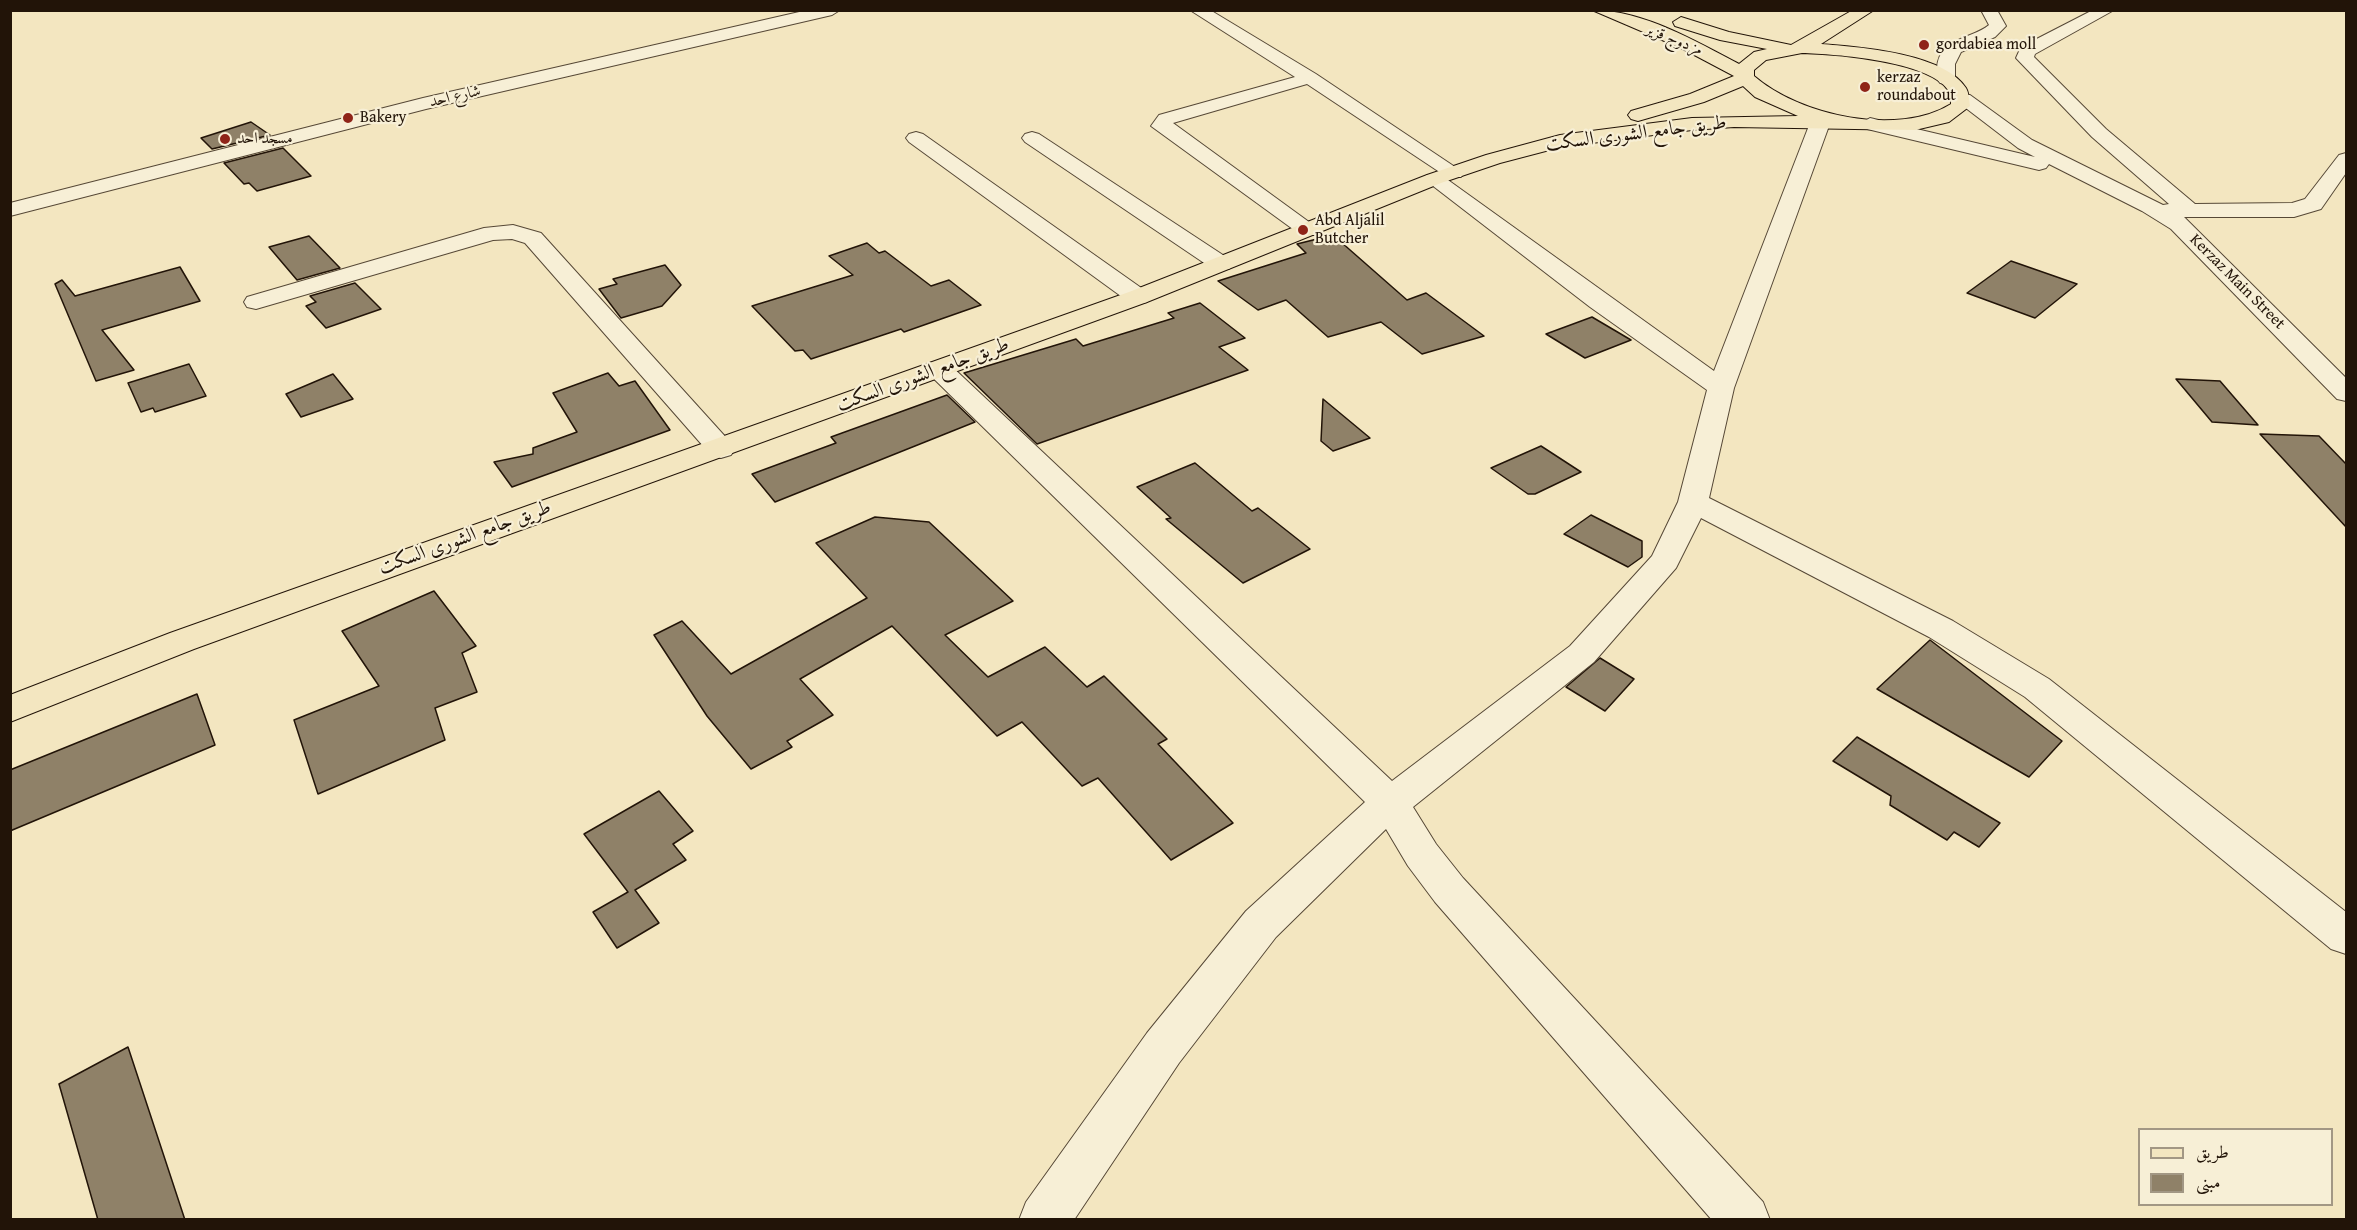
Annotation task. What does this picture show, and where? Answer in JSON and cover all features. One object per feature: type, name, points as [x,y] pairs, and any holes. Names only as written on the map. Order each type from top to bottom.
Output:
[{"type":"main road","name":"مزدوج قزير","points":[[1600,10],[1689,45],[1745,76],[1763,95],[1780,104],[1847,123]]},
{"type":"main road","points":[[1796,49],[1866,10]]},
{"type":"main road","points":[[1879,10],[1872,20],[1875,35],[1910,63]]},
{"type":"main road","name":"مزدوج قزير","points":[[1656,14],[1726,36],[1796,49]]},
{"type":"main road","points":[[1560,141],[1593,128],[1697,98],[1745,76],[1745,68],[1750,61],[1773,52],[1796,49],[1855,51],[1910,63],[1946,79],[1960,92],[1963,99],[1955,112],[1930,122],[1847,123]]},
{"type":"main road","name":"طريق جامع الشورى السكت","points":[[10,709],[182,641],[666,465],[721,449],[1138,297],[1444,176],[1526,149],[1560,141],[1692,124],[1847,123]]},
{"type":"street","name":"شارع احد","points":[[10,210],[423,104],[832,10]]},
{"type":"street","points":[[1198,10],[1311,78],[1444,176],[1599,302],[1721,388]]},
{"type":"street","points":[[1946,79],[1945,61],[1949,53],[1998,26],[1989,10]]},
{"type":"street","points":[[2106,10],[2035,46],[2027,51],[2025,58],[2123,155],[2187,209]]},
{"type":"street","points":[[1309,230],[1164,129],[1161,122],[1311,78]]},
{"type":"street","name":"Kerzaz Main Street","points":[[1963,99],[2025,144],[2115,188],[2179,224],[2198,240],[2346,393]]},
{"type":"street","points":[[1044,1220],[1163,1048],[1261,924],[1369,820],[1582,654],[1665,561],[1693,502],[1721,388],[1780,235],[1847,123]]},
{"type":"street","name":"Kerzaz Main Street","points":[[1847,123],[2028,161],[2115,188]]},
{"type":"street","points":[[916,138],[1138,297]]},
{"type":"street","points":[[1032,138],[1221,264]]},
{"type":"street","points":[[2313,204],[2346,159]]},
{"type":"street","points":[[2159,212],[2187,209],[2294,210],[2346,194]]},
{"type":"street","points":[[256,302],[492,233],[513,232],[533,238],[721,449]]},
{"type":"street","points":[[939,369],[1391,804],[1422,855],[1449,890],[1745,1220]]},
{"type":"street","points":[[1693,502],[1941,629],[2037,688],[2346,936]]},
{"type":"building","name":"مسجد احد","points":[[251,122],[270,135],[212,149],[201,138]]},
{"type":"building","points":[[283,148],[311,176],[257,191],[249,183],[244,184],[224,163]]},
{"type":"building","points":[[1333,235],[1407,300],[1426,293],[1484,336],[1422,354],[1381,322],[1328,337],[1286,300],[1258,310],[1218,281],[1306,253],[1297,244]]},
{"type":"building","points":[[309,236],[340,268],[297,280],[269,247]]},
{"type":"building","points":[[867,243],[879,253],[885,251],[931,286],[949,280],[981,305],[904,332],[901,329],[811,359],[803,350],[795,351],[752,306],[853,275],[829,256]]},
{"type":"building","points":[[2011,261],[2077,284],[2035,318],[1967,293]]},
{"type":"building","points":[[665,265],[681,285],[662,306],[621,318],[599,289],[617,284],[613,279]]},
{"type":"building","points":[[180,267],[200,301],[102,330],[134,370],[96,381],[55,284],[62,280],[75,296]]},
{"type":"building","points":[[355,283],[381,309],[326,328],[306,306],[316,302],[310,296]]},
{"type":"building","points":[[1200,303],[1245,338],[1219,347],[1248,370],[1037,444],[964,373],[1076,339],[1083,346],[1174,318],[1168,313]]},
{"type":"building","points":[[1592,317],[1631,340],[1585,358],[1546,334]]},
{"type":"building","points":[[189,364],[206,396],[155,412],[153,408],[141,412],[128,383]]},
{"type":"building","points":[[608,373],[619,386],[635,381],[670,430],[512,487],[494,462],[533,454],[533,448],[577,432],[553,393]]},
{"type":"building","points":[[333,374],[353,399],[301,417],[286,394]]},
{"type":"building","points":[[2176,379],[2220,381],[2258,425],[2212,422]]},
{"type":"building","points":[[947,395],[975,422],[775,502],[752,474],[836,443],[831,437]]},
{"type":"building","points":[[1323,399],[1370,438],[1333,451],[1321,441]]},
{"type":"building","points":[[2260,434],[2319,436],[2346,464],[2346,527]]},
{"type":"building","points":[[1541,446],[1581,472],[1535,494],[1528,494],[1491,468]]},
{"type":"building","points":[[1195,463],[1252,511],[1258,508],[1310,549],[1243,583],[1166,519],[1171,518],[1137,487]]},
{"type":"building","points":[[1591,515],[1642,541],[1642,557],[1628,567],[1564,534]]},
{"type":"building","points":[[875,517],[929,522],[1013,601],[945,635],[988,677],[1045,647],[1087,687],[1104,676],[1167,739],[1158,744],[1233,823],[1171,860],[1098,778],[1082,786],[1022,722],[997,736],[892,626],[800,679],[833,715],[787,741],[792,747],[751,769],[707,716],[654,635],[682,621],[731,674],[867,598],[816,543]]},
{"type":"building","points":[[434,591],[476,646],[462,653],[477,692],[435,708],[445,740],[318,794],[294,720],[379,686],[342,631]]},
{"type":"building","points":[[1930,640],[2062,741],[2029,777],[1877,689]]},
{"type":"building","points":[[1600,658],[1634,679],[1605,711],[1566,687]]},
{"type":"building","points":[[197,694],[215,745],[10,831],[10,770]]},
{"type":"building","points":[[1857,737],[2000,823],[1979,847],[1954,832],[1947,840],[1890,805],[1891,796],[1833,761]]},
{"type":"building","points":[[659,791],[693,831],[673,844],[686,860],[635,890],[659,923],[617,948],[593,912],[628,892],[584,834]]},
{"type":"building","points":[[128,1047],[185,1220],[98,1220],[59,1084]]},
{"type":"place","name":"gordabiea moll","points":[[1924,45]]},
{"type":"place","name":"kerzaz roundabout","points":[[1865,87]]},
{"type":"place","name":"Bakery","points":[[348,118]]},
{"type":"place","name":"مسجد احد","points":[[225,139]]},
{"type":"place","name":"Abd Aljalil Butcher","points":[[1303,230]]}]
